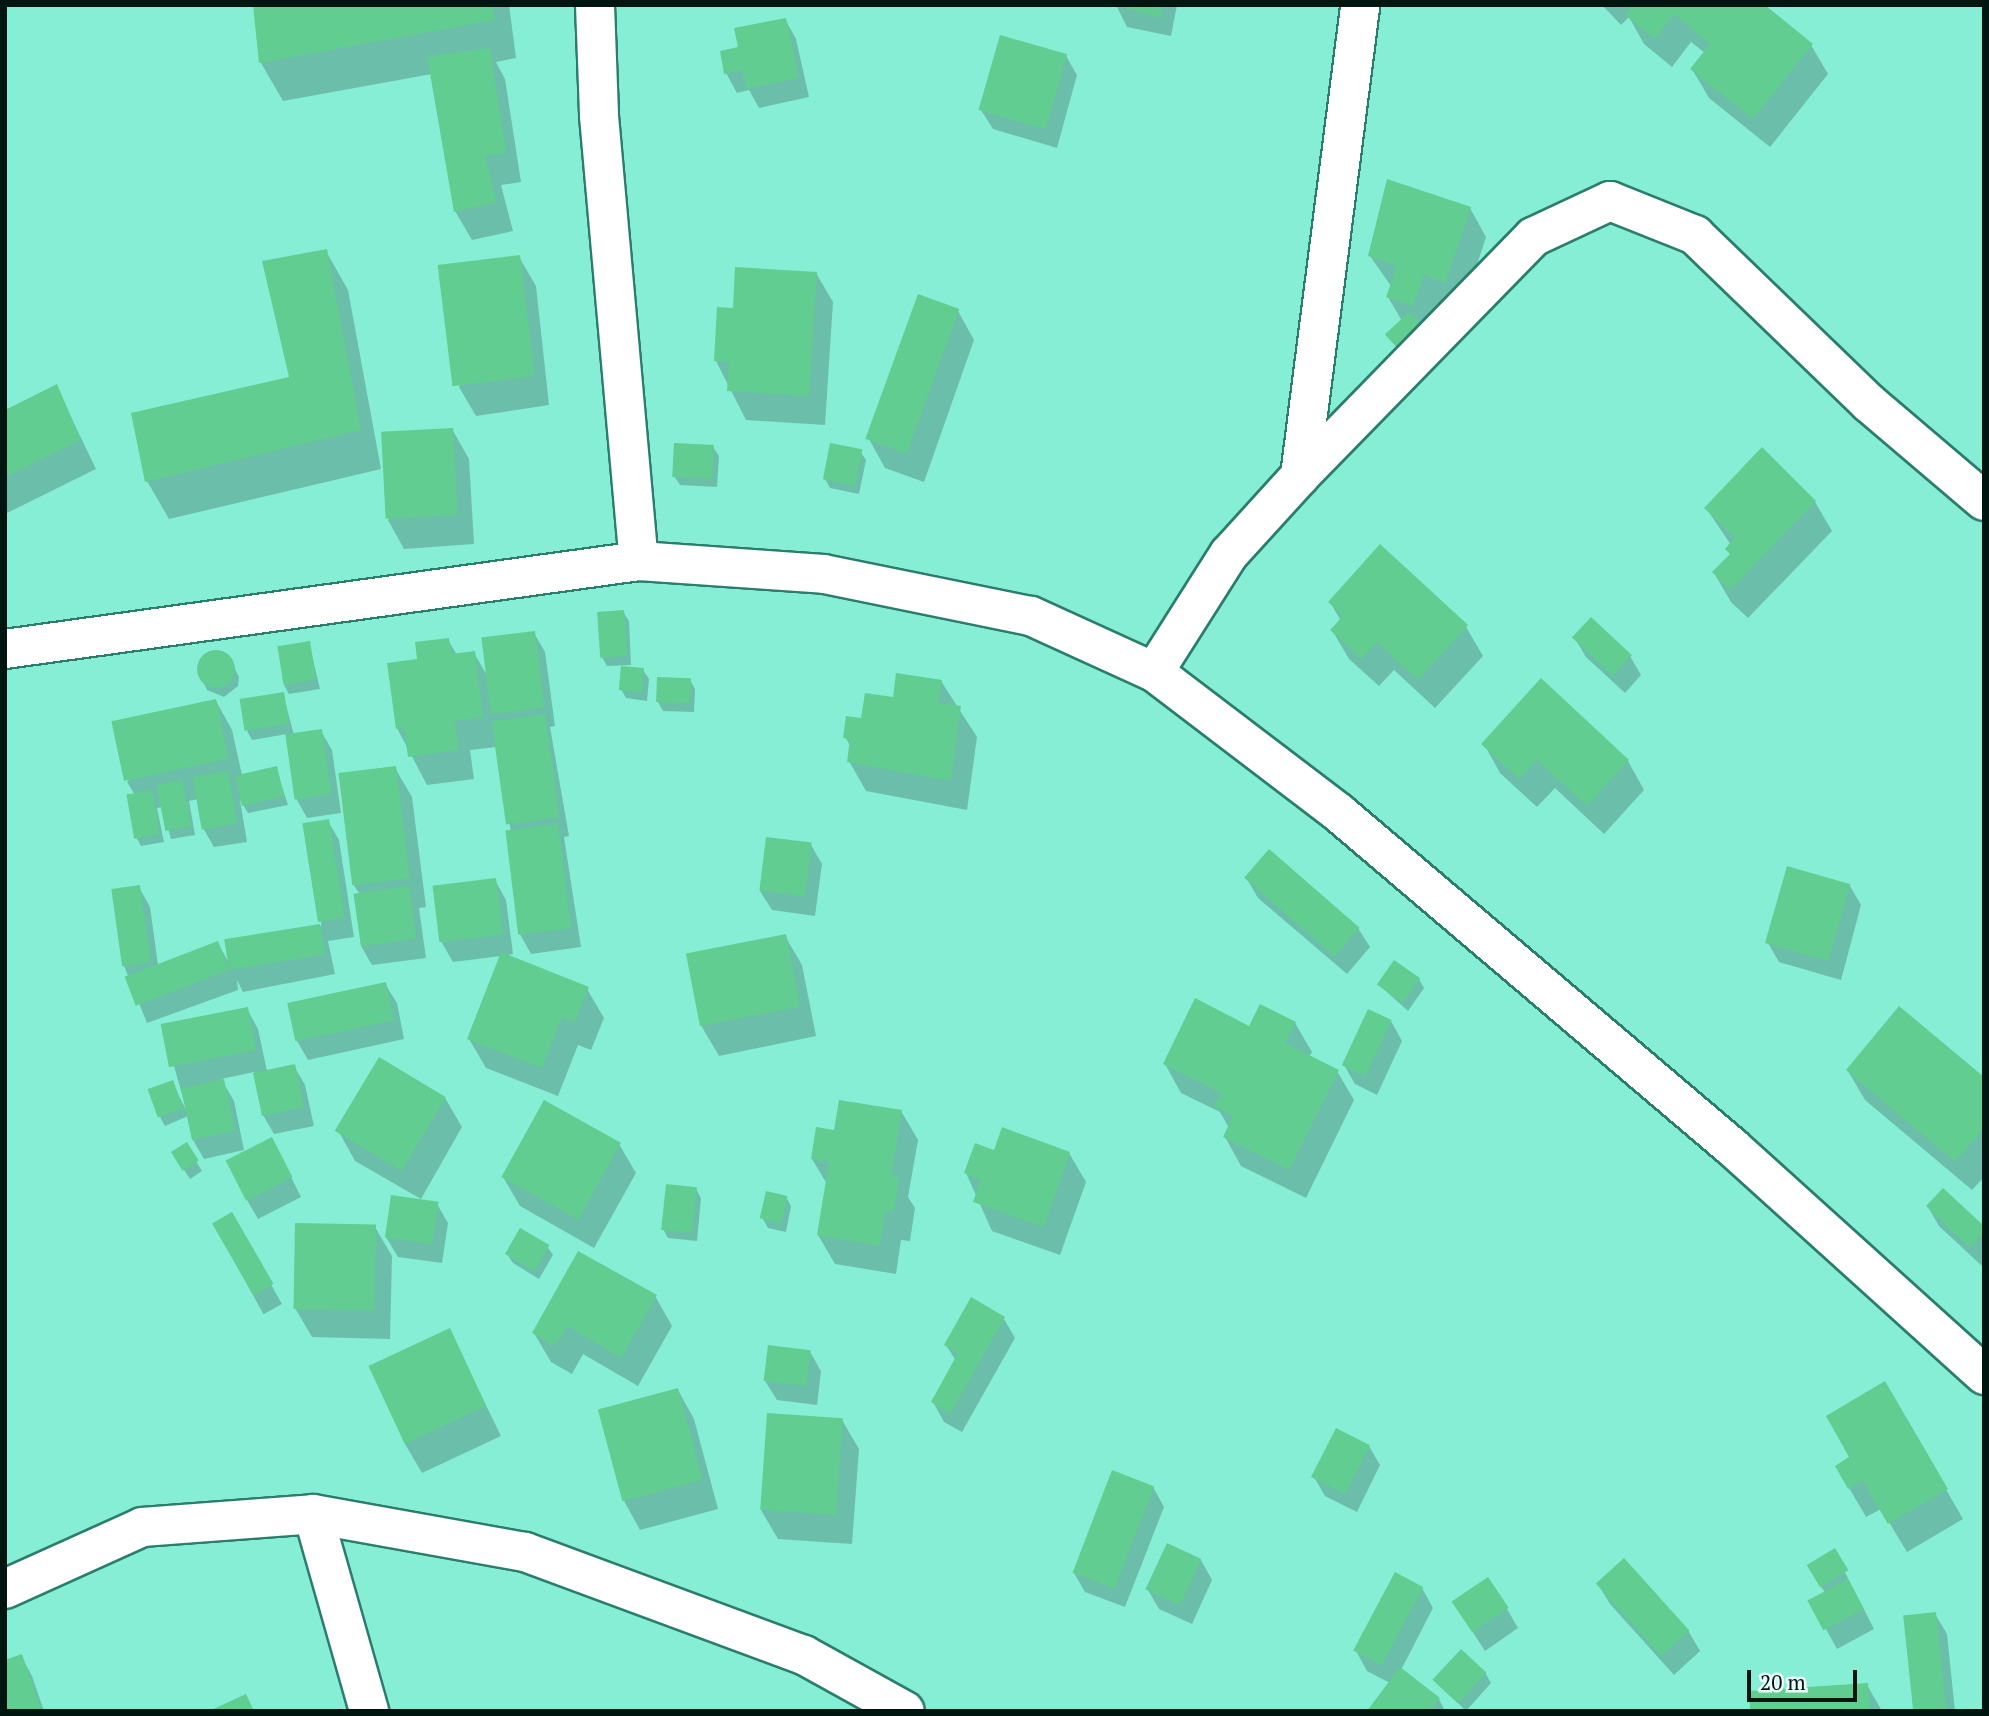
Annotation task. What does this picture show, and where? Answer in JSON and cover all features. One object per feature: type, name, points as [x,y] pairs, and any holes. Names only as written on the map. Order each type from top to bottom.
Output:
[{"type":"street","points":[[595,5],[598,116],[639,561]]},
{"type":"street","points":[[1300,476],[1360,5]]},
{"type":"street","points":[[1154,672],[1229,554],[1300,476],[1533,237],[1610,201],[1695,235],[1869,403],[1984,501]]},
{"type":"street","points":[[5,649],[639,561],[824,574],[1031,616],[1154,672],[1339,813],[1732,1147],[1984,1375]]},
{"type":"street","points":[[5,1589],[142,1527],[313,1514],[525,1552],[804,1655],[905,1711]]},
{"type":"street","points":[[313,1514],[369,1711]]},
{"type":"building","points":[[253,5],[493,5],[495,20],[259,63]]},
{"type":"building","points":[[1114,5],[1163,5],[1160,18]]},
{"type":"building","points":[[1633,5],[1765,5],[1813,44],[1753,119],[1690,69],[1710,44],[1674,14],[1655,39],[1625,15]]},
{"type":"building","points":[[786,18],[799,78],[746,89],[742,70],[724,74],[720,51],[738,47],[734,28]]},
{"type":"building","points":[[1000,35],[1067,54],[1046,129],[979,110]]},
{"type":"building","points":[[490,48],[506,153],[485,156],[497,202],[454,212],[427,56]]},
{"type":"building","points":[[1387,179],[1471,207],[1445,283],[1424,275],[1413,306],[1386,297],[1397,266],[1368,256]]},
{"type":"building","points":[[327,249],[361,430],[145,482],[131,413],[289,377],[262,261]]},
{"type":"building","points":[[520,255],[535,376],[452,386],[438,265]]},
{"type":"building","points":[[735,267],[817,272],[809,396],[727,391],[729,362],[714,361],[717,307],[733,308]]},
{"type":"building","points":[[918,294],[959,309],[907,454],[865,439]]},
{"type":"building","points":[[1409,312],[1422,326],[1398,348],[1385,335]]},
{"type":"building","points":[[57,384],[81,440],[5,477],[5,410]]},
{"type":"building","points":[[453,428],[458,515],[386,519],[381,432]]},
{"type":"building","points":[[674,443],[714,445],[712,479],[672,477]]},
{"type":"building","points":[[830,443],[862,449],[855,486],[823,479]]},
{"type":"building","points":[[1762,447],[1816,501],[1730,590],[1712,572],[1730,554],[1725,549],[1735,537],[1704,508]]},
{"type":"building","points":[[1380,544],[1468,625],[1418,680],[1377,642],[1361,659],[1330,630],[1343,616],[1328,602]]},
{"type":"building","points":[[624,610],[627,656],[600,658],[597,612]]},
{"type":"building","points":[[1591,617],[1632,655],[1613,676],[1572,637]]},
{"type":"building","points":[[535,631],[544,707],[491,714],[481,638]]},
{"type":"building","points":[[449,638],[451,654],[475,651],[483,717],[455,721],[459,750],[408,757],[404,728],[396,729],[387,663],[417,659],[415,642]]},
{"type":"building","points":[[310,641],[316,680],[284,685],[277,646]]},
{"type":"building","points":[[216,650],[229,656],[235,669],[229,682],[216,688],[203,682],[197,669],[203,656]]},
{"type":"building","points":[[621,666],[644,668],[642,692],[619,690]]},
{"type":"building","points":[[896,673],[942,680],[938,703],[961,706],[951,781],[847,762],[850,739],[843,738],[846,716],[861,718],[865,693],[893,697]]},
{"type":"building","points":[[657,677],[691,678],[690,703],[656,702]]},
{"type":"building","points":[[1541,678],[1629,760],[1587,806],[1537,760],[1519,779],[1481,744]]},
{"type":"building","points":[[284,692],[289,724],[245,731],[240,699]]},
{"type":"building","points":[[216,699],[229,759],[124,781],[111,721]]},
{"type":"building","points":[[545,714],[559,817],[506,825],[492,722]]},
{"type":"building","points":[[322,729],[331,794],[295,800],[285,734]]},
{"type":"building","points":[[277,766],[284,796],[242,806],[235,776]]},
{"type":"building","points":[[396,766],[410,878],[352,885],[338,773]]},
{"type":"building","points":[[228,771],[237,823],[202,829],[193,777]]},
{"type":"building","points":[[182,780],[191,826],[165,831],[156,785]]},
{"type":"building","points":[[152,790],[160,834],[134,839],[126,795]]},
{"type":"building","points":[[329,819],[345,918],[318,922],[302,823]]},
{"type":"building","points":[[558,824],[571,928],[518,935],[505,830]]},
{"type":"building","points":[[766,837],[812,843],[805,896],[759,891]]},
{"type":"building","points":[[1269,849],[1360,928],[1335,956],[1244,878]]},
{"type":"building","points":[[1787,866],[1850,884],[1828,961],[1765,943]]},
{"type":"building","points":[[496,878],[503,935],[439,942],[432,886]]},
{"type":"building","points":[[140,885],[151,962],[122,966],[111,889]]},
{"type":"building","points":[[409,886],[416,938],[361,946],[354,894]]},
{"type":"building","points":[[320,924],[325,955],[229,970],[224,939]]},
{"type":"building","points":[[786,934],[800,1007],[700,1026],[686,953]]},
{"type":"building","points":[[218,941],[229,970],[136,1006],[125,977]]},
{"type":"building","points":[[501,952],[589,987],[574,1022],[562,1017],[542,1068],[467,1039]]},
{"type":"building","points":[[1394,960],[1420,978],[1403,1003],[1377,985]]},
{"type":"building","points":[[386,982],[394,1020],[295,1041],[287,1003]]},
{"type":"building","points":[[1195,998],[1249,1026],[1260,1004],[1296,1022],[1285,1043],[1339,1070],[1289,1170],[1223,1137],[1233,1116],[1214,1106],[1221,1093],[1163,1064]]},
{"type":"building","points":[[1899,1006],[1984,1077],[1984,1128],[1955,1162],[1846,1070]]},
{"type":"building","points":[[248,1007],[256,1050],[169,1067],[161,1024]]},
{"type":"building","points":[[1368,1009],[1392,1020],[1365,1076],[1342,1065]]},
{"type":"building","points":[[379,1057],[446,1097],[402,1171],[335,1131]]},
{"type":"building","points":[[295,1064],[304,1107],[262,1116],[253,1073]]},
{"type":"building","points":[[224,1079],[235,1131],[192,1140],[181,1088]]},
{"type":"building","points":[[173,1080],[183,1108],[158,1117],[148,1089]]},
{"type":"building","points":[[544,1100],[621,1143],[578,1220],[501,1177]]},
{"type":"building","points":[[839,1100],[902,1110],[891,1176],[899,1177],[894,1212],[885,1211],[880,1246],[817,1235],[829,1162],[811,1159],[816,1127],[834,1130]]},
{"type":"building","points":[[1002,1127],[1070,1152],[1044,1227],[973,1202],[981,1179],[964,1173],[975,1143],[994,1150]]},
{"type":"building","points":[[272,1137],[292,1177],[246,1201],[226,1161]]},
{"type":"building","points":[[187,1142],[199,1161],[183,1171],[171,1152]]},
{"type":"building","points":[[666,1184],[697,1187],[692,1233],[661,1230]]},
{"type":"building","points":[[1943,1188],[1984,1226],[1984,1233],[1970,1248],[1926,1206]]},
{"type":"building","points":[[766,1191],[787,1196],[781,1223],[760,1218]]},
{"type":"building","points":[[391,1195],[439,1202],[433,1244],[385,1238]]},
{"type":"building","points":[[232,1212],[274,1284],[254,1295],[212,1224]]},
{"type":"building","points":[[295,1223],[376,1224],[374,1310],[293,1309]]},
{"type":"building","points":[[520,1228],[549,1245],[534,1271],[505,1254]]},
{"type":"building","points":[[578,1251],[657,1295],[621,1358],[567,1326],[555,1346],[532,1333]]},
{"type":"building","points":[[971,1297],[1005,1317],[950,1414],[931,1402],[958,1353],[944,1345]]},
{"type":"building","points":[[450,1328],[486,1406],[405,1444],[368,1366]]},
{"type":"building","points":[[768,1345],[811,1350],[806,1386],[764,1381]]},
{"type":"building","points":[[1885,1381],[1948,1489],[1888,1524],[1863,1481],[1848,1489],[1835,1466],[1849,1457],[1826,1416]]},
{"type":"building","points":[[678,1388],[703,1480],[622,1501],[598,1409]]},
{"type":"building","points":[[767,1413],[843,1418],[836,1515],[760,1510]]},
{"type":"building","points":[[1336,1428],[1370,1445],[1345,1494],[1311,1477]]},
{"type":"building","points":[[1112,1470],[1154,1486],[1115,1589],[1073,1573]]},
{"type":"building","points":[[1167,1543],[1201,1559],[1180,1605],[1145,1589]]},
{"type":"building","points":[[1835,1548],[1848,1570],[1820,1587],[1807,1565]]},
{"type":"building","points":[[1624,1558],[1690,1631],[1661,1656],[1596,1583]]},
{"type":"building","points":[[1395,1572],[1423,1587],[1381,1666],[1353,1651]]},
{"type":"building","points":[[1488,1577],[1509,1608],[1472,1632],[1452,1602]]},
{"type":"building","points":[[1848,1579],[1864,1609],[1823,1631],[1807,1601]]},
{"type":"building","points":[[1936,1612],[1946,1711],[1913,1711],[1903,1615]]},
{"type":"building","points":[[1461,1649],[1487,1673],[1458,1704],[1432,1680]]},
{"type":"building","points":[[22,1654],[41,1711],[5,1711],[5,1660]]},
{"type":"building","points":[[1400,1667],[1440,1698],[1431,1711],[1367,1711]]},
{"type":"building","points":[[1868,1683],[1870,1711],[1750,1711],[1749,1691]]},
{"type":"building","points":[[246,1694],[254,1711],[209,1711]]}]
